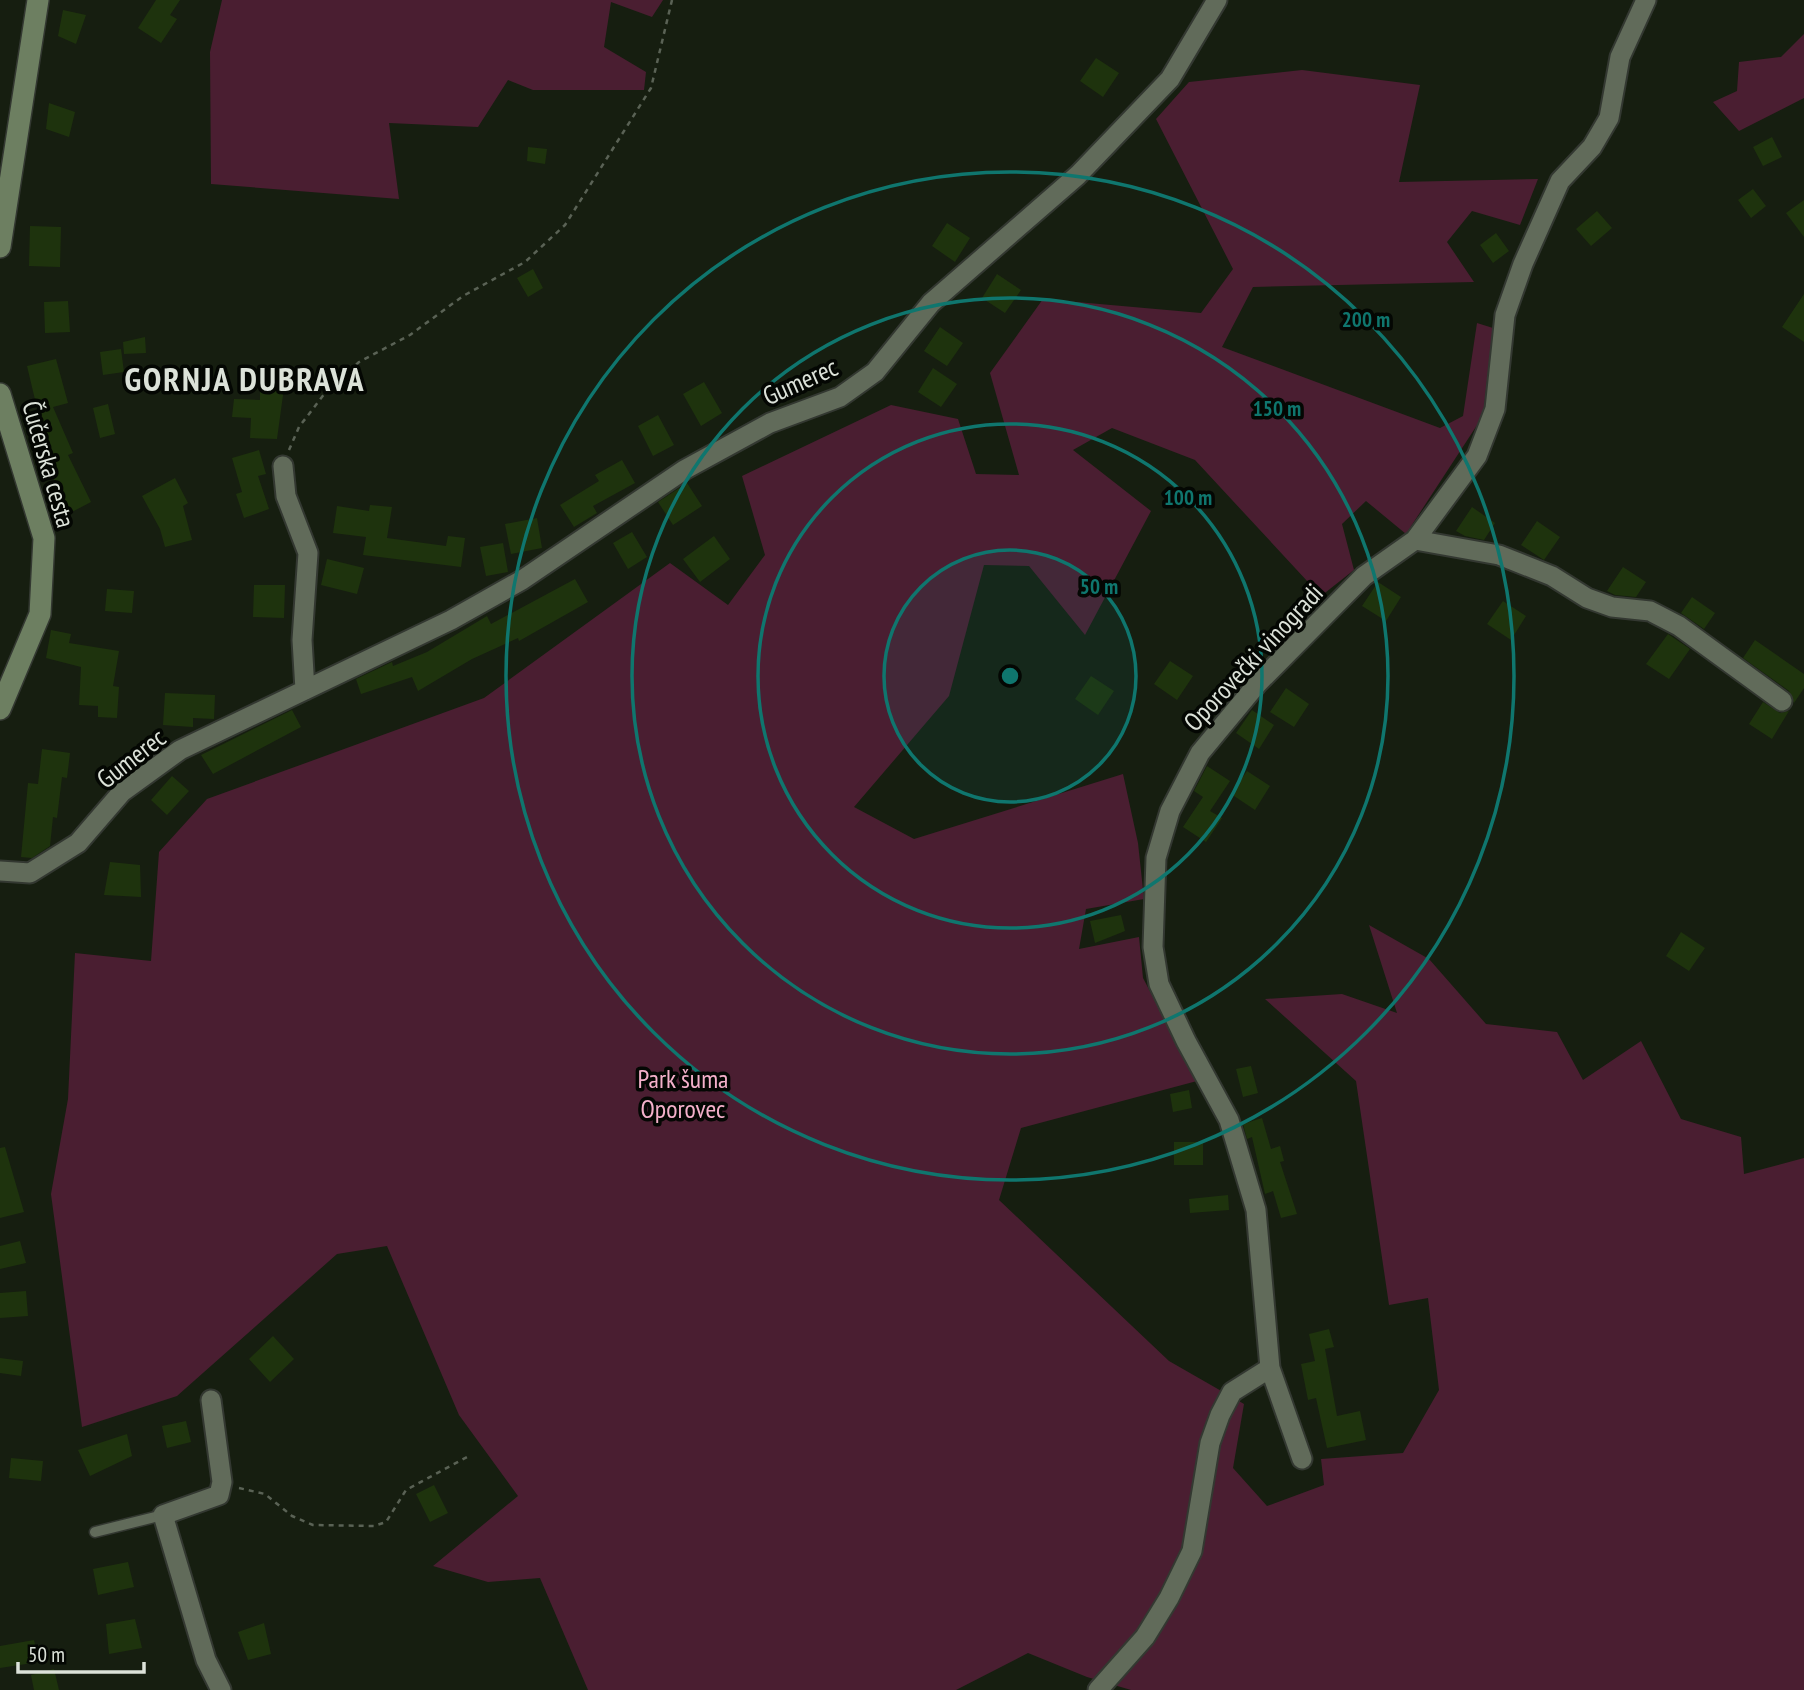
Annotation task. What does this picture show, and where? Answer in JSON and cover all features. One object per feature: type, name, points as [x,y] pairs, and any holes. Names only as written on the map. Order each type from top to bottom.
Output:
[{"type":"street","points":[[0,247],[38,0]]},
{"type":"street","name":"Gumerec","points":[[0,871],[30,873],[78,842],[122,792],[180,750],[451,620],[522,580],[684,470],[770,423],[840,397],[875,372],[931,303],[1078,175],[1170,79],[1217,0]]},
{"type":"street","name":"Oporovečki vinogradi","points":[[1302,1459],[1270,1368],[1256,1210],[1229,1120],[1159,984],[1153,947],[1156,858],[1170,811],[1200,753],[1258,683],[1364,576],[1415,540],[1477,456],[1495,409],[1505,315],[1523,264],[1560,181],[1591,147],[1609,118],[1620,57],[1646,0]]},
{"type":"street","name":"Čučerska cesta","points":[[0,394],[44,538],[40,614],[0,709]]},
{"type":"street","points":[[283,466],[286,496],[308,553],[302,640],[305,690]]},
{"type":"street","points":[[1415,540],[1499,555],[1552,576],[1587,598],[1612,607],[1650,611],[1679,626],[1782,701]]},
{"type":"street","points":[[1098,1690],[1145,1637],[1192,1550],[1210,1443],[1220,1415],[1233,1392],[1270,1368]]},
{"type":"street","points":[[211,1400],[222,1482],[219,1494],[163,1515],[205,1660],[220,1690]]},
{"type":"lane","points":[[95,1532],[163,1515]]},
{"type":"path","points":[[283,466],[299,427],[325,393],[359,362],[410,335],[463,296],[525,262],[565,225],[651,88],[672,0]]},
{"type":"path","points":[[219,1494],[236,1488],[255,1490],[271,1498],[292,1517],[313,1525],[374,1526],[386,1522],[406,1490],[467,1457]]},
{"type":"green space","points":[[222,0],[663,0],[652,17],[611,2],[604,47],[646,72],[644,90],[533,90],[508,80],[478,127],[389,123],[399,199],[211,184],[210,52]]},
{"type":"green space","points":[[1804,34],[1804,98],[1739,131],[1713,102],[1737,91],[1739,62],[1781,57]]},
{"type":"green space","name":"Park šuma Oporovec","points":[[1302,70],[1420,85],[1399,182],[1538,179],[1520,225],[1472,211],[1447,242],[1474,282],[1253,287],[1222,347],[1440,428],[1463,416],[1477,323],[1493,328],[1483,416],[1406,534],[1366,501],[1342,524],[1354,570],[1321,596],[1195,460],[1112,428],[1073,450],[1151,511],[1085,635],[1029,566],[984,565],[949,696],[854,807],[914,839],[1123,774],[1138,843],[1144,899],[1086,909],[1079,949],[1139,937],[1143,978],[1197,1081],[1021,1128],[999,1200],[1169,1361],[1244,1404],[1233,1468],[1267,1506],[1324,1485],[1321,1459],[1403,1453],[1439,1390],[1428,1298],[1389,1305],[1356,1081],[1265,999],[1342,994],[1397,1013],[1369,925],[1429,959],[1486,1024],[1557,1032],[1583,1080],[1641,1041],[1681,1119],[1741,1137],[1744,1174],[1804,1158],[1804,1690],[1131,1690],[1087,1677],[1028,1653],[956,1690],[588,1690],[540,1578],[488,1582],[433,1566],[518,1496],[459,1415],[387,1246],[337,1254],[177,1396],[82,1427],[51,1194],[68,1099],[75,953],[151,961],[159,852],[207,799],[484,698],[670,563],[728,605],[765,555],[742,476],[891,405],[958,419],[976,474],[1019,475],[990,373],[1043,299],[1201,313],[1233,269],[1156,119],[1189,82]]},
{"type":"building","points":[[156,0],[180,0],[170,15],[177,19],[161,43],[138,28]]},
{"type":"building","points":[[63,10],[86,15],[76,44],[58,36]]},
{"type":"building","points":[[1096,58],[1119,73],[1103,97],[1080,81]]},
{"type":"building","points":[[49,103],[75,112],[69,137],[46,129]]},
{"type":"building","points":[[1772,137],[1782,157],[1763,166],[1753,147]]},
{"type":"building","points":[[528,147],[547,149],[545,164],[527,161]]},
{"type":"building","points":[[1753,189],[1766,206],[1751,218],[1738,200]]},
{"type":"building","points":[[1804,200],[1804,237],[1786,213]]},
{"type":"building","points":[[1597,211],[1612,228],[1591,246],[1576,229]]},
{"type":"building","points":[[947,223],[970,238],[955,262],[932,246]]},
{"type":"building","points":[[30,226],[61,227],[60,267],[29,266]]},
{"type":"building","points":[[1496,233],[1509,251],[1493,263],[1480,245]]},
{"type":"building","points":[[533,269],[543,288],[528,297],[517,278]]},
{"type":"building","points":[[997,274],[1021,290],[1005,313],[982,298]]},
{"type":"building","points":[[1804,294],[1804,342],[1782,327]]},
{"type":"building","points":[[68,301],[70,332],[45,333],[44,302]]},
{"type":"building","points":[[940,327],[963,343],[947,366],[924,351]]},
{"type":"building","points":[[145,337],[146,353],[124,354],[123,342]]},
{"type":"building","points":[[121,349],[124,372],[103,375],[100,352]]},
{"type":"building","points":[[56,359],[68,403],[53,407],[73,453],[68,455],[91,502],[70,513],[32,433],[42,429],[27,366]]},
{"type":"building","points":[[933,368],[957,384],[941,407],[918,392]]},
{"type":"building","points":[[704,382],[722,413],[701,426],[683,394]]},
{"type":"building","points":[[260,386],[284,388],[277,439],[250,438],[251,418],[232,417],[234,399],[260,400]]},
{"type":"building","points":[[108,404],[115,434],[100,438],[93,408]]},
{"type":"building","points":[[658,415],[674,445],[653,456],[638,426]]},
{"type":"building","points":[[259,450],[266,474],[258,476],[269,509],[244,518],[236,494],[242,492],[232,458]]},
{"type":"building","points":[[622,460],[635,483],[593,506],[597,513],[574,527],[560,505],[599,481],[595,475]]},
{"type":"building","points":[[175,478],[188,503],[183,506],[192,540],[165,547],[160,529],[142,496]]},
{"type":"building","points":[[687,483],[702,506],[673,525],[658,502]]},
{"type":"building","points":[[370,505],[392,507],[387,538],[446,546],[448,536],[465,538],[461,567],[363,555],[366,537],[333,533],[337,506],[369,511]]},
{"type":"building","points":[[1472,507],[1495,523],[1484,540],[1456,531]]},
{"type":"building","points":[[537,518],[542,548],[511,554],[505,524]]},
{"type":"building","points":[[1537,521],[1560,537],[1544,560],[1521,545]]},
{"type":"building","points":[[632,532],[647,557],[628,569],[613,543]]},
{"type":"building","points":[[714,536],[730,559],[700,582],[683,559]]},
{"type":"building","points":[[503,543],[508,572],[486,576],[480,547]]},
{"type":"building","points":[[327,559],[364,568],[357,594],[321,585]]},
{"type":"building","points":[[1623,567],[1646,582],[1636,597],[1615,595],[1607,591]]},
{"type":"building","points":[[575,579],[588,602],[519,641],[518,638],[472,659],[418,691],[412,677],[361,694],[356,679],[392,662],[393,666],[427,652],[487,616],[491,624]]},
{"type":"building","points":[[1378,582],[1401,597],[1386,621],[1362,606]]},
{"type":"building","points":[[254,585],[285,585],[284,618],[253,617]]},
{"type":"building","points":[[107,589],[134,591],[132,613],[105,611]]},
{"type":"building","points":[[1692,597],[1715,613],[1704,629],[1681,613]]},
{"type":"building","points":[[1503,601],[1526,616],[1511,640],[1487,624]]},
{"type":"building","points":[[51,630],[71,634],[69,643],[119,651],[113,686],[119,687],[117,718],[98,717],[98,706],[79,705],[81,667],[46,658]]},
{"type":"building","points":[[1668,634],[1690,649],[1669,679],[1646,664]]},
{"type":"building","points":[[1755,640],[1804,674],[1804,688],[1794,703],[1789,691],[1743,658]]},
{"type":"building","points":[[1170,661],[1193,676],[1177,700],[1154,684]]},
{"type":"building","points":[[1091,676],[1114,691],[1098,715],[1075,699]]},
{"type":"building","points":[[1286,688],[1309,704],[1294,727],[1270,712]]},
{"type":"building","points":[[165,693],[215,695],[214,719],[193,718],[193,727],[163,725]]},
{"type":"building","points":[[1763,702],[1780,713],[1789,711],[1772,739],[1749,724]]},
{"type":"building","points":[[292,710],[301,727],[213,774],[201,755]]},
{"type":"building","points":[[1252,710],[1274,725],[1259,749],[1236,733]]},
{"type":"building","points":[[42,749],[70,753],[67,778],[62,777],[50,846],[32,858],[21,857],[28,783],[38,784]]},
{"type":"building","points":[[1207,766],[1230,781],[1210,811],[1222,818],[1206,842],[1183,827],[1203,797],[1194,791]]},
{"type":"building","points":[[1247,771],[1270,786],[1255,810],[1231,794]]},
{"type":"building","points":[[172,776],[189,791],[167,815],[151,800]]},
{"type":"building","points":[[110,862],[140,865],[141,897],[104,895]]},
{"type":"building","points":[[1121,915],[1125,931],[1095,943],[1090,921]]},
{"type":"building","points":[[1681,932],[1705,948],[1689,971],[1666,956]]},
{"type":"building","points":[[1251,1066],[1258,1093],[1243,1097],[1236,1069]]},
{"type":"building","points":[[1189,1090],[1192,1108],[1173,1112],[1170,1094]]},
{"type":"building","points":[[1262,1118],[1271,1149],[1280,1146],[1284,1161],[1280,1162],[1297,1214],[1281,1218],[1273,1191],[1265,1194],[1252,1137],[1247,1139],[1243,1124]]},
{"type":"building","points":[[1174,1142],[1203,1142],[1203,1165],[1174,1165]]},
{"type":"building","points":[[5,1147],[24,1212],[0,1218],[0,1148]]},
{"type":"building","points":[[1228,1195],[1229,1210],[1190,1213],[1189,1199]]},
{"type":"building","points":[[20,1241],[26,1263],[0,1269],[0,1246]]},
{"type":"building","points":[[26,1291],[28,1316],[0,1318],[0,1293]]},
{"type":"building","points":[[1329,1329],[1334,1347],[1325,1349],[1337,1416],[1360,1411],[1366,1440],[1327,1448],[1316,1398],[1308,1400],[1301,1364],[1315,1361],[1309,1334]]},
{"type":"building","points":[[273,1336],[294,1359],[270,1382],[249,1359]]},
{"type":"building","points":[[0,1358],[23,1361],[21,1376],[0,1373]]},
{"type":"building","points":[[186,1421],[191,1442],[167,1448],[162,1426]]},
{"type":"building","points":[[127,1434],[132,1456],[90,1476],[78,1450]]},
{"type":"building","points":[[11,1458],[43,1461],[41,1481],[9,1478]]},
{"type":"building","points":[[434,1485],[448,1513],[430,1522],[416,1494]]},
{"type":"building","points":[[128,1562],[134,1587],[98,1595],[93,1569]]},
{"type":"building","points":[[135,1619],[142,1648],[109,1654],[106,1624]]},
{"type":"building","points":[[264,1623],[271,1654],[248,1660],[238,1632]]},
{"type":"building","points":[[34,1640],[39,1662],[0,1668],[0,1646]]},
{"type":"building","points":[[54,1669],[59,1690],[34,1690],[31,1675]]},
{"type":"district","name":"GORNJA DUBRAVA","points":[[245,378]]}]
